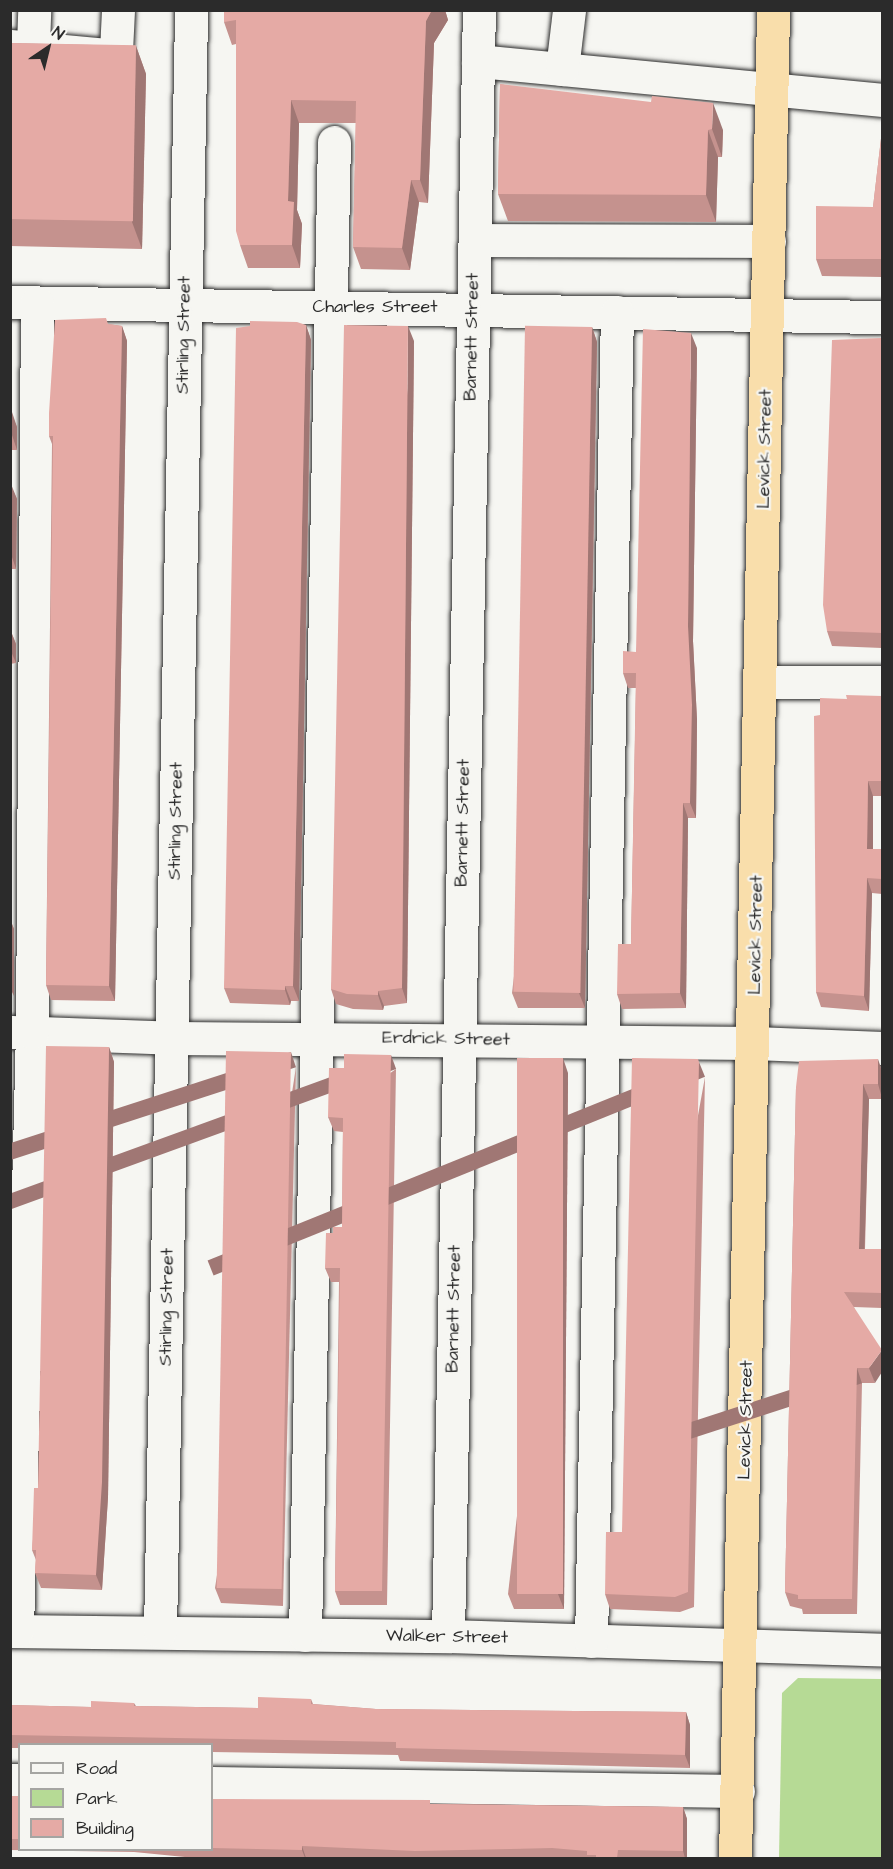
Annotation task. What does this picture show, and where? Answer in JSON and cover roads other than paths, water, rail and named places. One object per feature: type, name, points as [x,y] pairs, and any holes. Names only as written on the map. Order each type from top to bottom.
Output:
[{"type":"highway","name":"Levick Street","points":[[735,1858],[754,1043],[773,10]]},
{"type":"street","points":[[34,10],[22,46],[107,55],[116,51],[118,10]]},
{"type":"street","name":"Stirling Street","points":[[160,1631],[190,10]]},
{"type":"street","name":"Barnett Street","points":[[447,1636],[479,10]]},
{"type":"street","points":[[562,69],[569,10]]},
{"type":"street","points":[[478,61],[882,100]]},
{"type":"street","points":[[305,1635],[334,142]]},
{"type":"street","points":[[475,240],[769,241]]},
{"type":"street","points":[[14,1631],[21,1032],[24,302]]},
{"type":"street","name":"Charles Street","points":[[24,302],[472,308],[882,317]]},
{"type":"street","points":[[591,1641],[617,312]]},
{"type":"street","points":[[760,682],[882,682]]},
{"type":"street","name":"Erdrick Street","points":[[21,1032],[172,1038],[459,1039],[882,1047]]},
{"type":"street","name":"Walker Street","points":[[14,1631],[447,1636],[882,1650]]},
{"type":"street","points":[[213,1783],[738,1791]]}]
